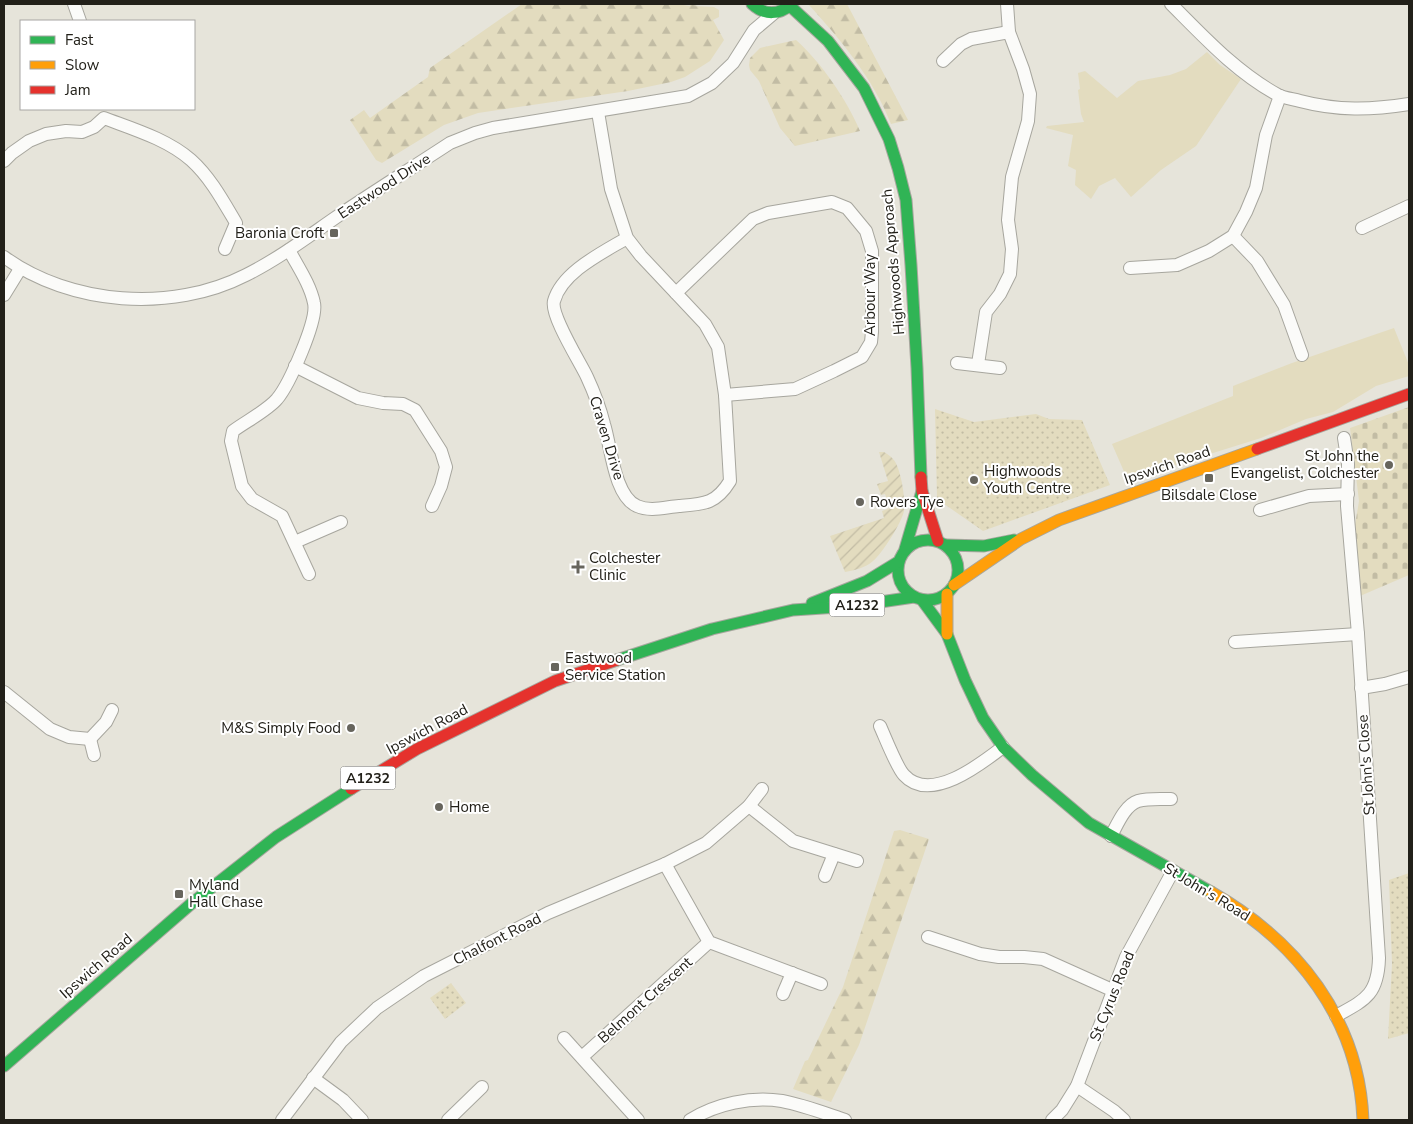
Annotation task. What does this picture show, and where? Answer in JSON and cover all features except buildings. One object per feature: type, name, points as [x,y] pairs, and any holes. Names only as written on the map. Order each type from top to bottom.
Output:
[{"type":"main road","points":[[754,6],[773,14],[780,13],[791,5]]},
{"type":"main road","name":"Highwoods Approach","points":[[791,5],[828,41],[864,88],[890,139],[906,200],[911,265],[913,331],[917,368],[919,461],[922,491],[926,508],[942,543]]},
{"type":"main road","name":"Ipswich Road","points":[[954,585],[1021,539],[1059,520],[1409,394]]},
{"type":"main road","name":"Highwoods Approach","points":[[905,549],[922,491]]},
{"type":"main road","points":[[898,562],[905,549],[915,542],[927,539],[942,543],[956,558],[958,572],[954,585],[946,594]]},
{"type":"main road","name":"Ipswich Road","points":[[942,543],[984,546],[1021,539]]},
{"type":"main road","name":"Ipswich Road","points":[[799,610],[824,597],[867,581],[898,562]]},
{"type":"main road","name":"A1232","points":[[898,562],[898,577],[904,590],[918,599],[935,600],[946,594]]},
{"type":"main road","name":"St John's Road","points":[[946,594],[946,634]]},
{"type":"main road","name":"Ipswich Road","points":[[4,1066],[192,903],[276,837],[417,749],[555,681],[712,629],[799,610],[918,599]]},
{"type":"main road","name":"St John's Road","points":[[918,599],[946,634],[964,680],[979,710],[1003,746],[1032,775],[1089,823],[1228,902],[1273,935],[1309,974],[1336,1016],[1352,1056],[1362,1097],[1363,1120]]},
{"type":"street","points":[[74,4],[80,20]]},
{"type":"street","points":[[978,364],[986,312],[1000,294],[1010,274],[1012,249],[1008,220],[1011,184],[1028,121],[1030,94],[1009,32],[1007,4]]},
{"type":"street","points":[[1171,4],[1210,43],[1244,73],[1280,96],[1309,103],[1366,110],[1409,104]]},
{"type":"street","name":"Eastwood Drive","points":[[754,6],[754,30]]},
{"type":"street","name":"Eastwood Drive","points":[[4,257],[20,269],[51,283],[81,293],[116,298],[188,295],[217,287],[245,276],[289,250],[450,143],[475,132],[688,96],[712,83],[733,63],[754,30],[773,14]]},
{"type":"street","points":[[943,61],[961,44],[971,39],[1009,32]]},
{"type":"street","points":[[1130,268],[1178,265],[1210,251],[1233,236],[1256,188],[1266,135],[1280,96]]},
{"type":"street","name":"Craven Drive","points":[[598,112],[611,189],[627,238],[641,256],[705,324],[718,347],[725,395],[730,481],[718,498],[705,504],[652,509],[637,506],[627,498],[617,478],[604,423],[588,378],[558,321],[553,304],[557,290],[572,273],[627,238]]},
{"type":"street","points":[[4,161],[12,153],[29,142],[46,134],[66,131],[82,132],[94,127],[104,113],[169,145],[191,160],[217,190],[236,223],[225,249]]},
{"type":"street","name":"Arbour Way","points":[[676,293],[753,219],[768,213],[832,202],[847,208],[866,231],[872,251],[872,332],[871,342],[862,357],[795,389],[725,395]]},
{"type":"street","points":[[1362,228],[1409,206]]},
{"type":"street","points":[[1233,236],[1257,261],[1284,304],[1302,355]]},
{"type":"street","points":[[289,250],[311,292],[315,305],[314,318],[287,384],[276,400],[233,431],[231,441],[242,486],[252,499],[282,516],[309,574]]},
{"type":"street","points":[[4,295],[20,269]]},
{"type":"street","points":[[957,363],[1000,368]]},
{"type":"street","points":[[295,366],[358,398],[383,404],[403,404],[415,410],[441,451],[446,467],[441,486],[432,506]]},
{"type":"street","name":"St John's Close","points":[[1336,1016],[1366,998],[1372,991],[1379,974],[1358,634],[1347,506],[1348,464],[1344,438]]},
{"type":"street","points":[[1260,510],[1309,496],[1348,494]]},
{"type":"street","points":[[295,542],[341,522]]},
{"type":"street","points":[[1235,642],[1358,634]]},
{"type":"street","points":[[1361,688],[1409,677]]},
{"type":"street","points":[[4,692],[50,729],[69,737],[90,739]]},
{"type":"street","points":[[90,739],[106,722],[112,710]]},
{"type":"street","points":[[880,726],[903,775],[916,784],[932,786],[952,780],[986,760],[1003,746]]},
{"type":"street","points":[[90,739],[94,754]]},
{"type":"street","name":"Chalfont Road","points":[[282,1120],[340,1042],[377,1008],[424,976],[548,913],[665,864],[706,843],[749,806],[762,789]]},
{"type":"street","points":[[1111,836],[1122,817],[1138,801],[1171,799]]},
{"type":"street","points":[[749,806],[793,840],[857,861]]},
{"type":"street","points":[[825,876],[834,854]]},
{"type":"street","points":[[665,864],[709,942],[821,984]]},
{"type":"street","name":"St Cyrus Road","points":[[1052,1120],[1062,1110],[1077,1086],[1126,957],[1173,871]]},
{"type":"street","points":[[928,937],[980,954],[999,957],[1024,956],[1043,960],[1112,990]]},
{"type":"street","name":"Belmont Crescent","points":[[582,1057],[709,942]]},
{"type":"street","points":[[784,994],[792,973]]},
{"type":"street","points":[[564,1038],[638,1120]]},
{"type":"street","points":[[313,1078],[343,1100],[362,1120]]},
{"type":"street","points":[[1077,1086],[1124,1120]]},
{"type":"street","points":[[448,1120],[482,1087]]},
{"type":"street","points":[[690,1120],[702,1112],[718,1106],[761,1100],[781,1101],[845,1120]]},
{"type":"green space","points":[[522,4],[677,4],[690,6],[689,4],[704,4],[693,6],[714,7],[719,10],[719,17],[713,20],[724,40],[710,61],[685,77],[671,82],[628,91],[478,113],[444,125],[382,163],[376,160],[350,120],[364,110],[370,118],[428,77],[430,68]]},
{"type":"green space","points":[[808,4],[847,4],[908,120],[891,124],[875,91],[855,60]]},
{"type":"green space","points":[[796,40],[815,59],[832,82],[855,119],[860,131],[795,146],[780,128],[759,81],[750,70],[750,58],[760,48]]},
{"type":"green space","points":[[1207,52],[1220,65],[1241,79],[1196,146],[1161,170],[1131,197],[1115,178],[1099,186],[1091,199],[1075,185],[1076,170],[1068,166],[1073,135],[1046,128],[1047,126],[1084,122],[1078,90],[1080,89],[1078,73],[1085,71],[1117,98],[1138,81],[1170,75],[1186,69]]},
{"type":"green space","points":[[1394,328],[1409,365],[1409,376],[1376,386],[1333,412],[1306,419],[1261,438],[1181,463],[1129,483],[1112,444],[1233,396],[1233,386],[1292,363]]},
{"type":"green space","points":[[1409,407],[1409,575],[1360,596],[1354,531],[1359,501],[1350,428]]},
{"type":"green space","points":[[935,409],[974,422],[1036,414],[1049,419],[1082,420],[1110,485],[983,531],[937,499]]},
{"type":"green space","points":[[879,452],[888,454],[896,463],[902,484],[904,511],[896,530],[877,557],[863,567],[845,572],[830,536],[884,518],[882,511],[890,508],[885,494],[881,495],[877,484],[888,481]]},
{"type":"green space","points":[[900,830],[929,839],[859,1045],[831,1102],[793,1089],[805,1061],[808,1060],[843,987],[894,831]]},
{"type":"green space","points":[[1409,873],[1409,1033],[1388,1039],[1392,964],[1389,880]]},
{"type":"green space","points":[[451,983],[466,1003],[445,1019],[430,998]]},
{"type":"traffic: fast","points":[[752,4],[762,11],[772,13],[787,8],[792,4]]},
{"type":"traffic: fast","points":[[790,6],[828,41],[864,88],[889,139],[898,168],[906,200],[911,265],[921,477]]},
{"type":"traffic: fast","points":[[905,549],[922,491]]},
{"type":"traffic: fast","points":[[922,540],[934,540],[945,545],[953,553],[958,564],[958,570],[956,582],[945,595],[934,600],[922,600],[911,595],[903,587],[898,576],[898,564],[903,553],[911,545],[922,540]]},
{"type":"traffic: fast","points":[[946,545],[984,546],[1014,540]]},
{"type":"traffic: fast","points":[[812,603],[867,581],[898,562]]},
{"type":"traffic: fast","points":[[617,660],[712,629],[793,610],[853,606],[914,597]]},
{"type":"traffic: fast","points":[[922,600],[947,634],[965,680],[983,718],[1003,747],[1032,775],[1089,823],[1211,892]]},
{"type":"traffic: fast","points":[[4,1066],[192,903],[276,837],[351,789]]},
{"type":"traffic: slow","points":[[954,585],[1021,539],[1059,520],[1257,449]]},
{"type":"traffic: slow","points":[[947,594],[947,634]]},
{"type":"traffic: slow","points":[[1211,892],[1242,912],[1270,934],[1296,959],[1318,986],[1336,1016],[1350,1049],[1359,1083],[1363,1120]]},
{"type":"traffic: jam","points":[[1257,449],[1409,394]]},
{"type":"traffic: jam","points":[[921,477],[922,491],[938,541]]},
{"type":"traffic: jam","points":[[351,789],[417,749],[555,681],[617,660]]},
{"type":"place","name":"Baronia Croft","points":[[334,233]]},
{"type":"place","name":"St John the Evangelist, Colchester","points":[[1389,465]]},
{"type":"place","name":"Bilsdale Close","points":[[1209,478]]},
{"type":"place","name":"Highwoods Youth Centre","points":[[974,480]]},
{"type":"place","name":"Rovers Tye","points":[[860,502]]},
{"type":"place","name":"Colchester Clinic","points":[[578,567]]},
{"type":"place","name":"Eastwood Service Station","points":[[555,667]]},
{"type":"place","name":"M&S Simply Food","points":[[351,728]]},
{"type":"place","name":"Home","points":[[439,807]]},
{"type":"place","name":"Myland Hall Chase","points":[[179,894]]}]
